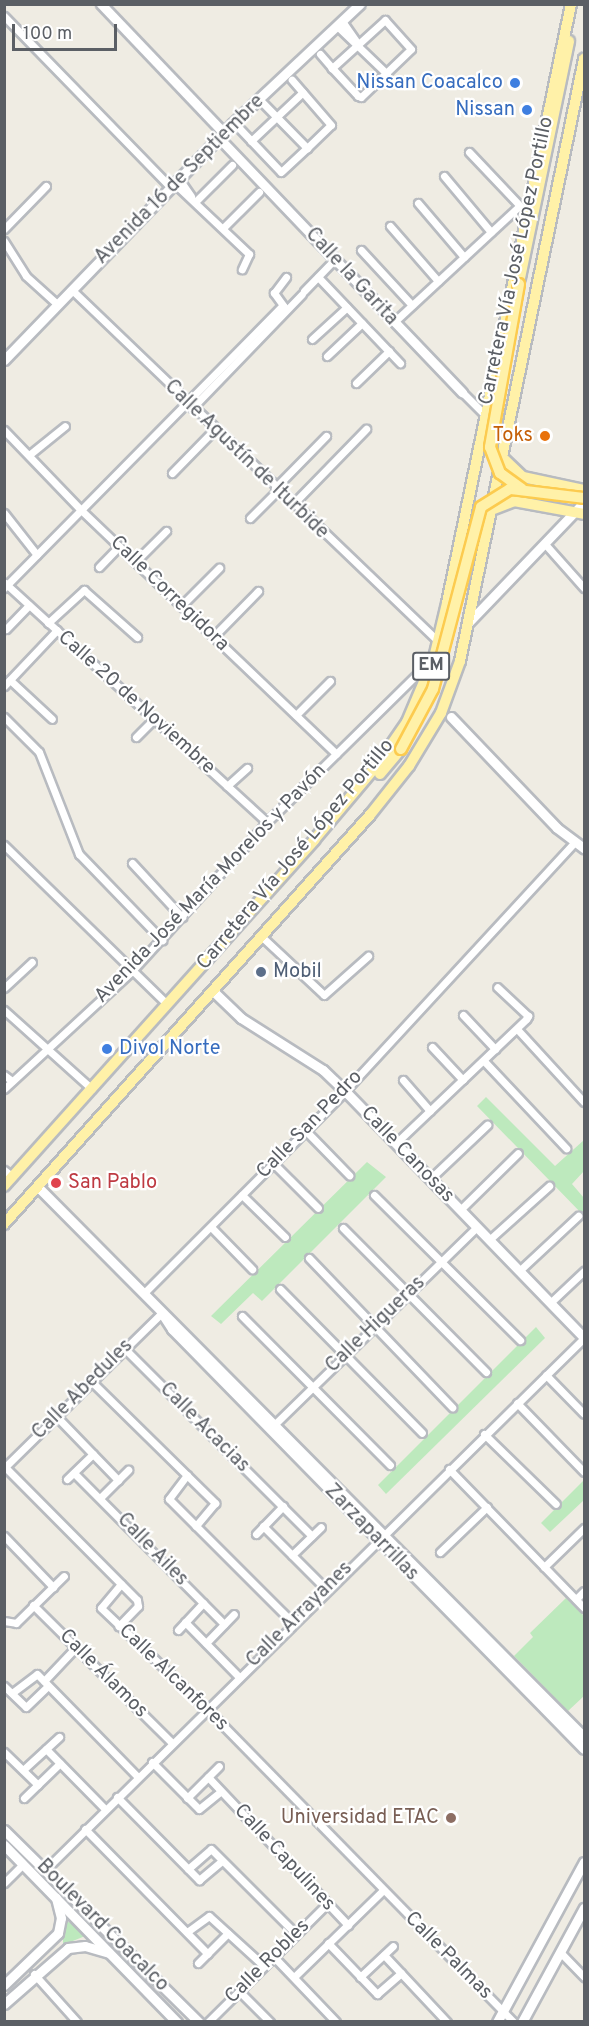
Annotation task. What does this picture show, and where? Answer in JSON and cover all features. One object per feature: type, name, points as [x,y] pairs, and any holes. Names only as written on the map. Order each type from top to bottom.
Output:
[{"type":"main road","points":[[572,4],[566,69],[490,447],[492,460],[508,482],[525,490],[584,496]]},
{"type":"main road","name":"Carretera Vía José López Portillo","points":[[4,1186],[9,1173],[92,1089],[314,840],[378,764],[407,722],[434,658],[438,641],[485,415],[522,207],[572,4]]},
{"type":"main road","name":"Carretera Vía José López Portillo","points":[[4,1224],[213,991],[410,766],[446,715],[468,624],[582,88],[585,59]]},
{"type":"main road","points":[[503,458],[523,477],[584,496]]},
{"type":"main road","points":[[314,840],[401,749],[432,689],[476,515],[488,500],[510,489],[584,496]]},
{"type":"main road","points":[[491,510],[514,501],[581,514]]},
{"type":"street","name":"Calle la Garita","points":[[101,4],[334,260],[485,415]]},
{"type":"street","name":"Avenida 16 de Septiembre","points":[[4,360],[222,135],[360,4]]},
{"type":"street","points":[[4,16],[175,184],[194,198],[249,254],[242,268]]},
{"type":"street","points":[[320,54],[332,68],[361,97],[411,49],[385,20],[332,68]]},
{"type":"street","points":[[340,24],[387,74]]},
{"type":"street","points":[[240,129],[281,172],[307,148],[331,125],[292,80]]},
{"type":"street","points":[[251,141],[303,92]]},
{"type":"street","points":[[259,99],[307,148]]},
{"type":"street","points":[[394,322],[464,256],[522,207],[469,152]]},
{"type":"street","points":[[194,198],[232,165]]},
{"type":"street","points":[[444,176],[491,232]]},
{"type":"street","points":[[4,229],[46,186]]},
{"type":"street","points":[[223,228],[259,192]]},
{"type":"street","points":[[418,203],[464,256]]},
{"type":"street","points":[[390,226],[438,281]]},
{"type":"street","points":[[4,241],[26,276],[57,304]]},
{"type":"street","points":[[361,250],[412,305]]},
{"type":"street","points":[[5,586],[334,260]]},
{"type":"street","points":[[285,308],[274,293],[286,277]]},
{"type":"street","points":[[318,277],[400,363]]},
{"type":"street","name":"Calle Agustín de Iturbide","points":[[72,290],[214,430],[438,641]]},
{"type":"street","points":[[312,339],[347,307]]},
{"type":"street","points":[[327,356],[362,323]]},
{"type":"street","points":[[356,383],[389,351]]},
{"type":"street","points":[[29,455],[65,426]]},
{"type":"street","points":[[292,504],[366,429]]},
{"type":"street","name":"Calle Corregidora","points":[[4,430],[81,510],[336,754]]},
{"type":"street","points":[[172,473],[214,430]]},
{"type":"street","points":[[250,518],[326,436]]},
{"type":"street","points":[[468,624],[544,544],[581,514],[584,496]]},
{"type":"street","points":[[4,513],[37,555]]},
{"type":"street","points":[[135,562],[166,531]]},
{"type":"street","points":[[544,544],[585,588]]},
{"type":"street","points":[[99,567],[119,546]]},
{"type":"street","points":[[181,606],[219,568]]},
{"type":"street","name":"Calle 20 de Noviembre","points":[[5,586],[57,630],[267,822]]},
{"type":"street","points":[[48,622],[84,590],[137,637]]},
{"type":"street","points":[[214,636],[258,591]]},
{"type":"street","points":[[6,629],[29,605]]},
{"type":"street","points":[[4,687],[57,630]]},
{"type":"street","name":"Avenida José María Morelos y Pavón","points":[[4,1089],[131,972],[267,822],[434,658]]},
{"type":"street","points":[[10,680],[52,719]]},
{"type":"street","points":[[296,715],[330,681]]},
{"type":"street","points":[[446,715],[575,842],[585,848]]},
{"type":"street","points":[[4,717],[39,752],[79,854],[162,940]]},
{"type":"street","points":[[136,737],[154,719]]},
{"type":"street","points":[[227,786],[247,768]]},
{"type":"street","name":"Calle San Pedro","points":[[144,1293],[345,1091],[471,951],[575,842]]},
{"type":"street","points":[[4,845],[131,972],[167,1004]]},
{"type":"street","points":[[132,863],[182,917]]},
{"type":"street","points":[[261,936],[324,995],[368,956]]},
{"type":"street","points":[[4,988],[32,962]]},
{"type":"street","points":[[396,1143],[484,1061],[528,1016],[497,987]]},
{"type":"street","name":"Calle Canosas","points":[[213,991],[241,1018],[323,1070],[584,1338]]},
{"type":"street","points":[[4,1010],[92,1089]]},
{"type":"street","points":[[463,1015],[495,1049]]},
{"type":"street","points":[[517,1029],[585,1102]]},
{"type":"street","points":[[432,1047],[464,1080]]},
{"type":"street","points":[[484,1061],[566,1148]]},
{"type":"street","points":[[4,1075],[12,1082]]},
{"type":"street","points":[[403,1080],[430,1111]]},
{"type":"street","points":[[430,1179],[487,1125]]},
{"type":"street","points":[[306,1131],[349,1175]]},
{"type":"street","points":[[460,1210],[518,1153]]},
{"type":"street","points":[[274,1164],[318,1208]]},
{"type":"street","name":"Zarzaparrillas","points":[[38,1186],[162,1313],[276,1423],[380,1536],[585,1749]]},
{"type":"street","points":[[489,1240],[549,1186]]},
{"type":"street","points":[[242,1195],[285,1238]]},
{"type":"street","points":[[374,1195],[520,1340]]},
{"type":"street","points":[[519,1271],[578,1216]]},
{"type":"street","points":[[211,1227],[252,1269]]},
{"type":"street","name":"Calle Higueras","points":[[276,1423],[477,1227]]},
{"type":"street","points":[[343,1228],[486,1372]]},
{"type":"street","points":[[309,1258],[452,1407]]},
{"type":"street","points":[[550,1303],[585,1271]]},
{"type":"street","points":[[280,1289],[422,1432]]},
{"type":"street","name":"Zarzaparrillas","points":[[162,1313],[172,1329],[585,1737]]},
{"type":"street","name":"Calle Abedules","points":[[5,1468],[162,1313]]},
{"type":"street","points":[[242,1316],[390,1465]]},
{"type":"street","name":"Calle Arrayanes","points":[[45,1870],[292,1622],[584,1338]]},
{"type":"street","name":"Calle Acacias","points":[[125,1349],[312,1536]]},
{"type":"street","points":[[546,1375],[585,1414]]},
{"type":"street","points":[[92,1382],[215,1503],[196,1526]]},
{"type":"street","points":[[517,1403],[585,1472]]},
{"type":"street","points":[[57,1417],[118,1480]]},
{"type":"street","points":[[484,1434],[556,1504]]},
{"type":"street","points":[[66,1479],[93,1454]]},
{"type":"street","points":[[5,1468],[139,1604],[119,1626]]},
{"type":"street","points":[[449,1469],[585,1608]]},
{"type":"street","name":"Calle Ailes","points":[[100,1498],[128,1470]]},
{"type":"street","name":"Calle Ailes","points":[[74,1473],[224,1624]]},
{"type":"street","points":[[187,1475],[168,1496],[292,1622]]},
{"type":"street","points":[[256,1534],[283,1506]]},
{"type":"street","points":[[440,1552],[487,1507]]},
{"type":"street","points":[[263,1526],[326,1589]]},
{"type":"street","points":[[292,1555],[321,1527]]},
{"type":"street","points":[[544,1567],[585,1528]]},
{"type":"street","points":[[4,1536],[53,1587]]},
{"type":"street","points":[[4,1621],[16,1623],[64,1576]]},
{"type":"street","name":"Calle Alcanfores","points":[[121,1584],[100,1606],[206,1708],[383,1890]]},
{"type":"street","points":[[576,1599],[585,1591]]},
{"type":"street","name":"Calle Ailes","points":[[178,1630],[203,1603]]},
{"type":"street","name":"Calle Álamos","points":[[33,1605],[172,1743]]},
{"type":"street","points":[[206,1643],[234,1614]]},
{"type":"street","points":[[186,1622],[238,1676]]},
{"type":"street","points":[[4,1686],[26,1707],[76,1647]]},
{"type":"street","points":[[12,1693],[33,1674],[46,1683],[138,1777]]},
{"type":"street","points":[[23,1770],[59,1737]]},
{"type":"street","points":[[46,1749],[105,1809]]},
{"type":"street","points":[[4,1752],[38,1785]]},
{"type":"street","points":[[152,1762],[187,1797],[219,1766]]},
{"type":"street","points":[[24,1798],[60,1764]]},
{"type":"street","name":"Calle Capulines","points":[[208,1777],[348,1924]]},
{"type":"street","name":"Calle Capulines","points":[[187,1797],[201,1810],[221,1791]]},
{"type":"street","points":[[117,1797],[201,1881],[222,1861]]},
{"type":"street","points":[[85,1829],[208,1954]]},
{"type":"street","name":"Boulevard Coacalco","points":[[4,1830],[199,2022]]},
{"type":"street","points":[[4,1838],[16,1841]]},
{"type":"street","name":"Boulevard Coacalco","points":[[4,1845],[56,1895],[177,2022]]},
{"type":"street","points":[[188,1869],[208,1848],[296,1934]]},
{"type":"street","points":[[497,2022],[585,1862]]},
{"type":"street","points":[[4,1883],[23,1864]]},
{"type":"street","points":[[294,1977],[383,1890]]},
{"type":"street","name":"Calle Palmas","points":[[383,1890],[513,2022]]},
{"type":"street","points":[[4,1985],[58,1934],[61,1918],[56,1895]]},
{"type":"street","name":"Calle Robles","points":[[208,2022],[327,1904]]},
{"type":"street","points":[[522,2022],[584,1910]]},
{"type":"street","points":[[187,1932],[207,1915],[264,1966]]},
{"type":"street","points":[[198,1963],[228,1933]]},
{"type":"street","points":[[328,1943],[377,1994],[401,1973]]},
{"type":"street","points":[[4,2004],[34,1974],[68,1948],[85,1946],[111,1954]]},
{"type":"street","points":[[360,1977],[393,1946]]},
{"type":"street","points":[[560,1952],[585,1977]]},
{"type":"street","points":[[384,1955],[447,2022]]},
{"type":"street","points":[[273,1956],[336,2022]]},
{"type":"street","points":[[34,1974],[78,2022]]},
{"type":"street","points":[[239,1991],[270,2022]]},
{"type":"green space","points":[[486,1097],[555,1166],[584,1140],[584,1171],[572,1184],[584,1198],[584,1216],[477,1106]]},
{"type":"green space","points":[[367,1162],[386,1177],[262,1301],[253,1293],[221,1324],[211,1316]]},
{"type":"green space","points":[[536,1327],[545,1338],[386,1494],[378,1485]]},
{"type":"green space","points":[[584,1480],[584,1500],[550,1532],[541,1523]]},
{"type":"green space","points":[[566,1598],[584,1616],[584,1696],[568,1711],[514,1656],[533,1637],[530,1633]]},
{"type":"green space","points":[[63,1919],[90,1934],[63,1945]]},
{"type":"place","name":"Nissan Coacalco","points":[[515,83]]},
{"type":"place","name":"Nissan","points":[[527,110]]},
{"type":"place","name":"Toks","points":[[545,436]]},
{"type":"place","name":"Mobil","points":[[261,972]]},
{"type":"place","name":"Divol Norte","points":[[107,1049]]},
{"type":"place","name":"San Pablo","points":[[56,1183]]},
{"type":"place","name":"Universidad ETAC","points":[[451,1818]]}]
